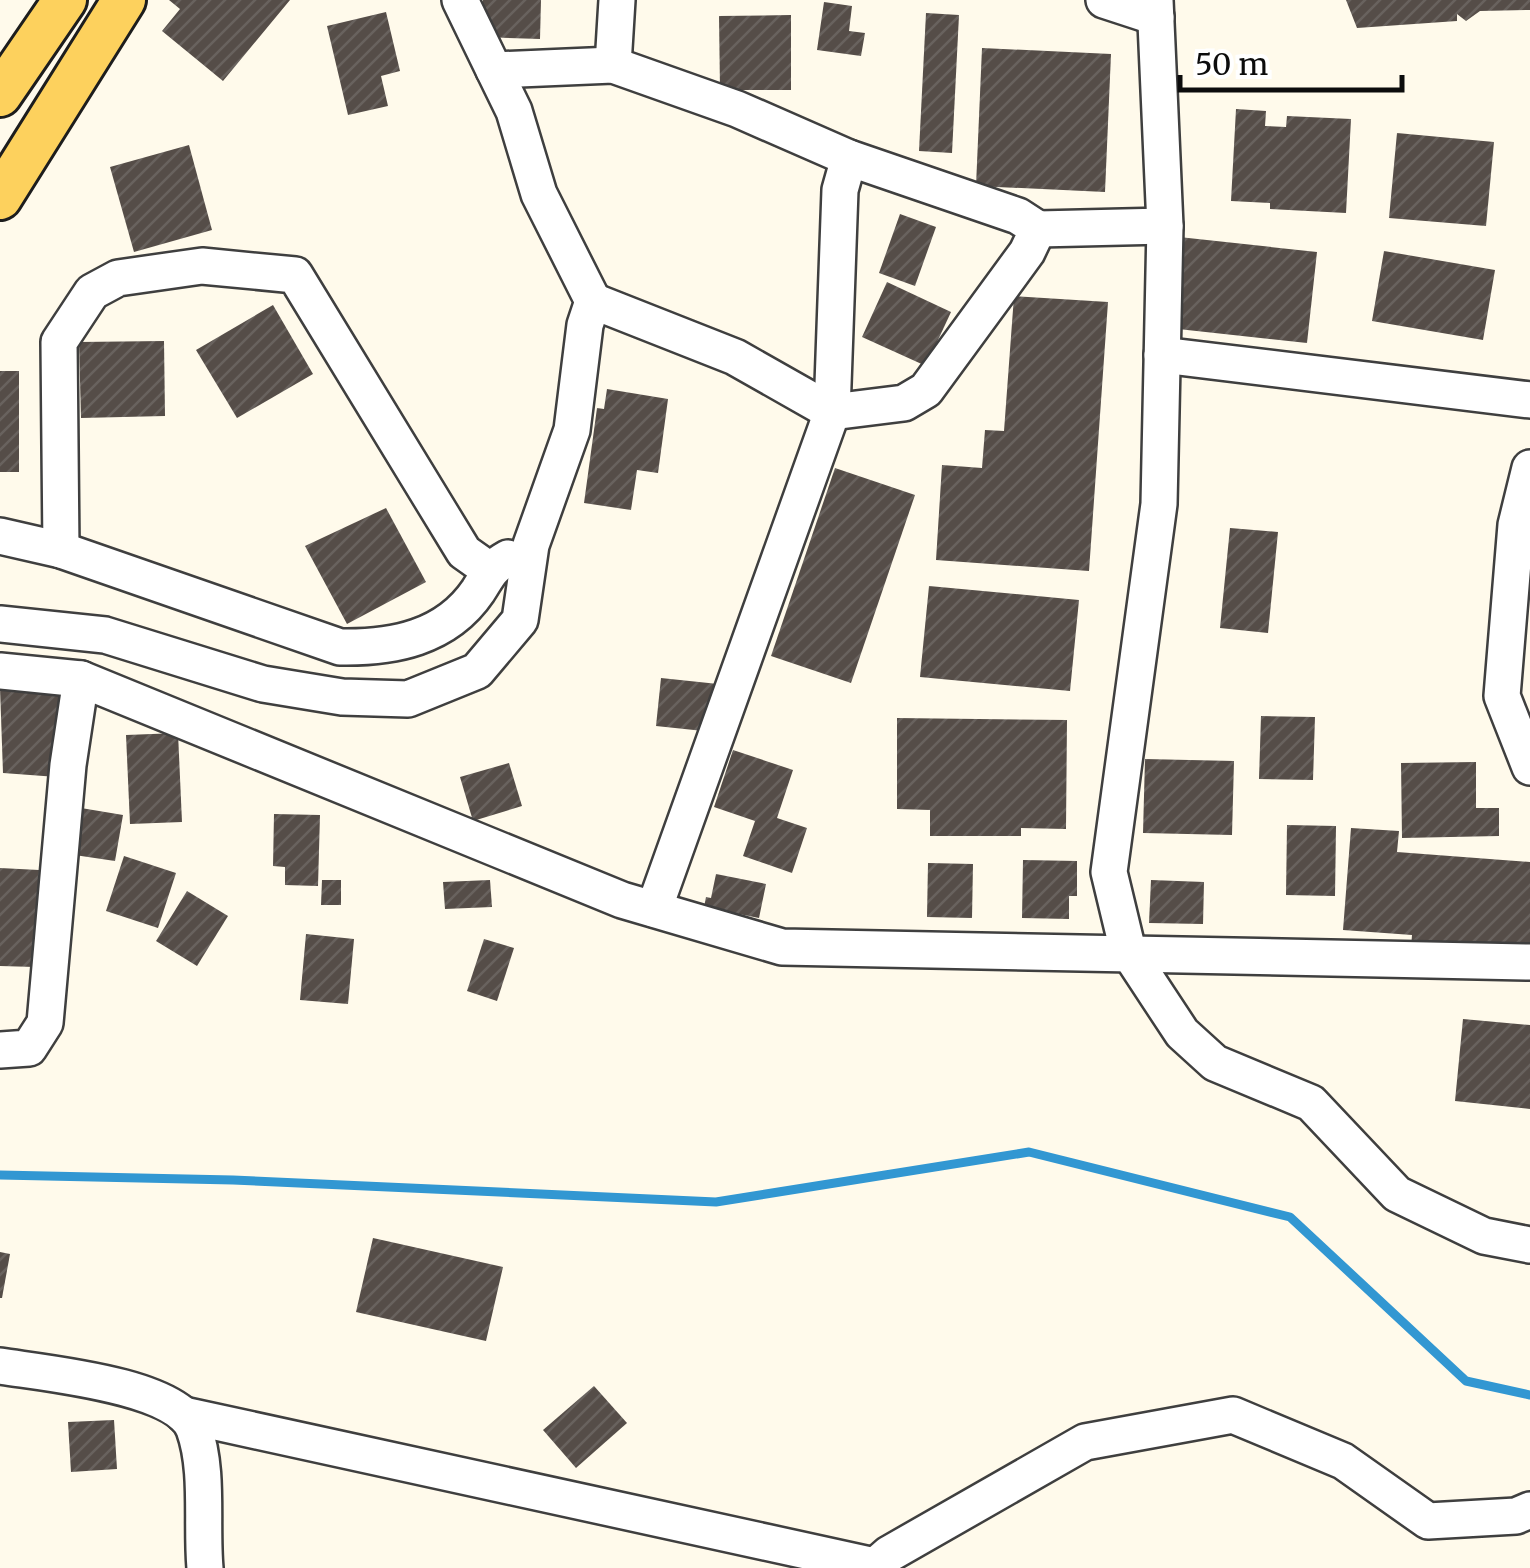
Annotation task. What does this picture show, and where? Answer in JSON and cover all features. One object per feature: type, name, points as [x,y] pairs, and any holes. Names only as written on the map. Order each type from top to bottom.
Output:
[{"type":"main road","points":[[0,95],[65,0]]},
{"type":"main road","points":[[0,198],[124,0]]},
{"type":"street","points":[[0,624],[105,634],[262,684],[342,697],[408,699],[477,671],[520,620],[531,545],[572,430],[584,325],[593,301],[539,194],[514,110],[460,0]]},
{"type":"street","points":[[614,66],[617,0]]},
{"type":"street","points":[[1104,0],[1156,8],[1166,226],[1159,504],[1110,872],[1128,951],[1182,1033],[1215,1063],[1311,1103],[1398,1194],[1484,1236],[1530,1245]]},
{"type":"street","points":[[494,70],[614,66],[737,109],[849,158],[1018,216],[1038,229],[1166,226]]},
{"type":"street","points":[[654,909],[832,412],[840,190],[849,158]]},
{"type":"street","points":[[593,301],[619,308],[735,357],[832,412],[904,403],[926,390],[1027,252],[1038,229]]},
{"type":"street","points":[[62,550],[59,342],[92,292],[118,278],[202,266],[294,275],[464,552],[488,568]]},
{"type":"street","points":[[1162,355],[1530,400]]},
{"type":"street","points":[[1530,468],[1516,525],[1502,696],[1530,767]]},
{"type":"street","points":[[0,536],[62,550],[340,648],[383,648],[434,632],[477,592],[488,568],[531,545]]},
{"type":"street","points":[[0,671],[82,679],[654,909],[782,946],[1128,951],[1364,962],[1530,962]]},
{"type":"street","points":[[0,1050],[29,1048],[46,1022],[68,765],[82,679]]},
{"type":"street","points":[[0,1366],[127,1390],[172,1403],[193,1426],[200,1460],[205,1568]]},
{"type":"street","points":[[184,1416],[874,1567],[1085,1442],[1233,1415],[1343,1461],[1428,1521],[1516,1516],[1530,1510]]},
{"type":"building","points":[[169,0],[290,0],[223,81],[162,31],[180,9]]},
{"type":"building","points":[[483,0],[541,0],[540,39],[481,37]]},
{"type":"building","points":[[1346,0],[1530,0],[1530,10],[1480,11],[1466,21],[1457,14],[1457,21],[1357,28]]},
{"type":"building","points":[[824,2],[852,6],[849,31],[865,33],[861,56],[817,50]]},
{"type":"building","points":[[386,12],[400,71],[381,76],[388,106],[348,115],[327,26]]},
{"type":"building","points":[[926,13],[959,15],[952,153],[919,151]]},
{"type":"building","points":[[791,15],[791,90],[720,90],[719,16]]},
{"type":"building","points":[[982,48],[1111,54],[1105,192],[976,186]]},
{"type":"building","points":[[1236,109],[1266,111],[1265,126],[1286,127],[1287,116],[1351,119],[1346,213],[1270,209],[1270,203],[1231,201]]},
{"type":"building","points":[[1397,133],[1494,142],[1486,226],[1389,218]]},
{"type":"building","points":[[189,145],[212,230],[134,252],[110,167]]},
{"type":"building","points":[[900,214],[936,227],[915,286],[879,273]]},
{"type":"building","points":[[1179,237],[1317,252],[1307,343],[1169,328]]},
{"type":"building","points":[[1384,251],[1495,270],[1483,340],[1372,321]]},
{"type":"building","points":[[887,282],[951,312],[926,366],[862,337]]},
{"type":"building","points":[[1014,296],[1108,302],[1089,571],[936,560],[942,465],[982,468],[985,430],[1004,431]]},
{"type":"building","points":[[273,305],[313,374],[237,418],[196,350]]},
{"type":"building","points":[[164,341],[165,416],[81,418],[79,342]]},
{"type":"building","points":[[0,371],[19,371],[19,472],[0,472]]},
{"type":"building","points":[[607,389],[668,399],[658,473],[637,470],[631,510],[584,503],[597,408],[604,409]]},
{"type":"building","points":[[835,468],[915,495],[851,683],[771,656]]},
{"type":"building","points":[[386,508],[426,582],[347,624],[305,546]]},
{"type":"building","points":[[1230,528],[1278,532],[1268,633],[1220,628]]},
{"type":"building","points":[[929,586],[1079,600],[1070,691],[920,677]]},
{"type":"building","points":[[661,678],[718,684],[713,732],[656,726]]},
{"type":"building","points":[[0,688],[63,692],[57,777],[3,773]]},
{"type":"building","points":[[1261,716],[1315,717],[1313,780],[1259,779]]},
{"type":"building","points":[[897,718],[1067,720],[1066,829],[1021,828],[1021,836],[930,836],[930,810],[897,809]]},
{"type":"building","points":[[178,733],[182,822],[130,824],[126,735]]},
{"type":"building","points":[[733,750],[793,770],[777,818],[807,828],[792,873],[743,856],[755,821],[714,807]]},
{"type":"building","points":[[1145,759],[1234,761],[1232,835],[1143,833]]},
{"type":"building","points":[[1476,762],[1476,808],[1499,808],[1499,836],[1402,838],[1401,763]]},
{"type":"building","points":[[509,763],[522,806],[473,821],[460,777]]},
{"type":"building","points":[[69,806],[123,815],[115,861],[61,853]]},
{"type":"building","points":[[274,814],[320,815],[318,886],[285,885],[285,867],[273,866]]},
{"type":"building","points":[[1287,825],[1336,826],[1335,896],[1286,895]]},
{"type":"building","points":[[1351,828],[1399,831],[1397,852],[1530,862],[1530,957],[1411,948],[1412,935],[1343,930]]},
{"type":"building","points":[[124,856],[176,873],[158,928],[106,911]]},
{"type":"building","points":[[1023,860],[1077,861],[1077,896],[1069,896],[1069,919],[1022,918]]},
{"type":"building","points":[[928,863],[973,864],[972,918],[927,917]]},
{"type":"building","points":[[0,868],[39,870],[35,967],[0,966]]},
{"type":"building","points":[[716,874],[766,884],[759,918],[704,907],[706,897],[711,898]]},
{"type":"building","points":[[322,880],[341,880],[341,905],[321,905]]},
{"type":"building","points":[[490,880],[492,907],[445,909],[443,882]]},
{"type":"building","points":[[1151,880],[1204,882],[1203,924],[1149,923]]},
{"type":"building","points":[[187,891],[228,916],[197,966],[156,941]]},
{"type":"building","points":[[306,934],[354,939],[348,1004],[300,1000]]},
{"type":"building","points":[[484,939],[514,948],[497,1001],[467,991]]},
{"type":"building","points":[[1463,1019],[1530,1025],[1530,1109],[1455,1101]]},
{"type":"building","points":[[373,1238],[503,1267],[486,1341],[356,1312]]},
{"type":"building","points":[[0,1252],[10,1254],[2,1298],[0,1298]]},
{"type":"building","points":[[594,1386],[627,1423],[576,1468],[543,1430]]},
{"type":"building","points":[[114,1420],[117,1469],[71,1472],[68,1422]]},
{"type":"waterway","points":[[0,1175],[233,1180],[716,1202],[1029,1152],[1290,1217],[1466,1381],[1530,1395]]}]
